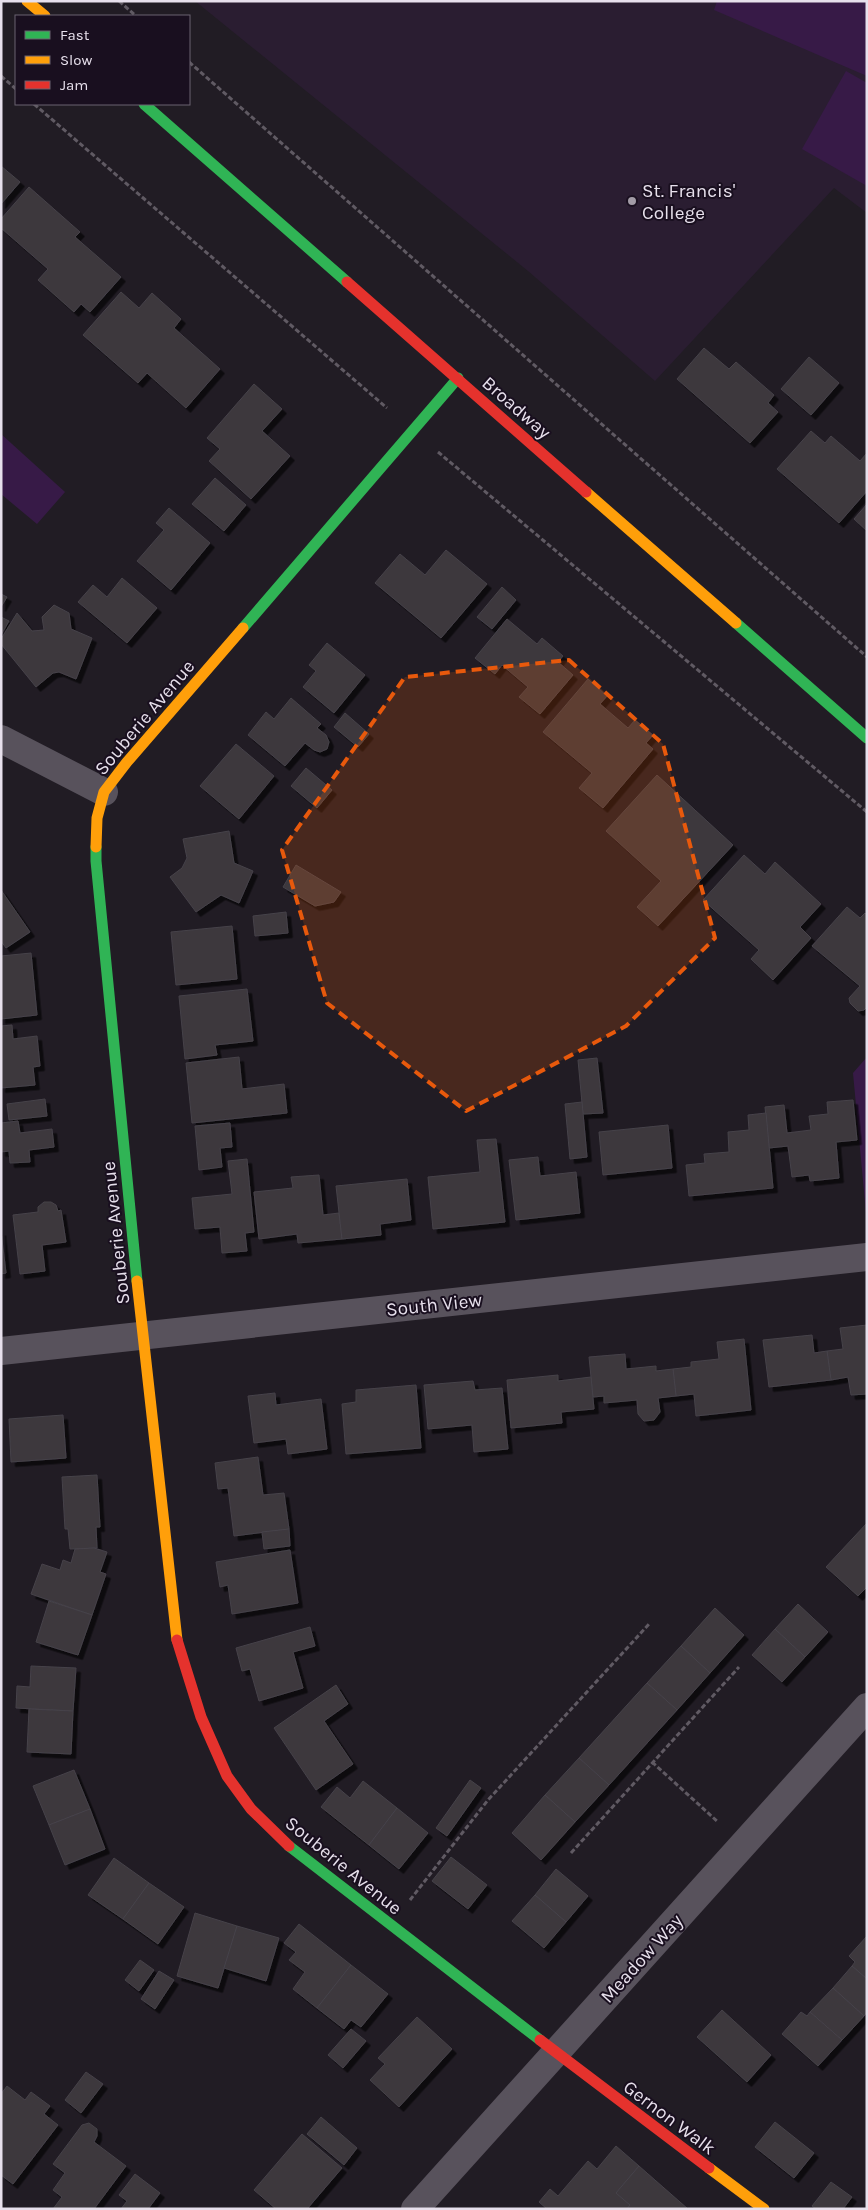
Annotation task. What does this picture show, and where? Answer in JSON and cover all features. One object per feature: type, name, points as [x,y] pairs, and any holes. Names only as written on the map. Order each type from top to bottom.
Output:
[{"type":"street","points":[[27,1],[44,15]]},
{"type":"street","name":"Broadway","points":[[145,105],[867,738]]},
{"type":"street","name":"Souberie Avenue","points":[[458,378],[134,754],[104,792],[98,818],[96,861],[142,1335],[178,1647],[207,1732],[226,1776],[251,1809],[298,1855],[555,2052]]},
{"type":"street","points":[[1,739],[104,792]]},
{"type":"street","name":"South View","points":[[1,1351],[867,1257]]},
{"type":"street","name":"Meadow Way","points":[[415,2209],[867,1707]]},
{"type":"street","name":"Gernon Walk","points":[[555,2052],[764,2209]]},
{"type":"path","points":[[119,1],[135,15]]},
{"type":"path","points":[[190,63],[867,657]]},
{"type":"path","points":[[1,76],[15,88]]},
{"type":"path","points":[[35,105],[294,326],[412,430],[867,812]]},
{"type":"path","points":[[390,1926],[488,1800],[650,1623]]},
{"type":"path","points":[[571,1853],[739,1667]]},
{"type":"path","points":[[652,1762],[743,1844]]},
{"type":"highlighted area","points":[[569,660],[663,744],[715,938],[626,1026],[466,1111],[327,1003],[282,850],[405,677]]},
{"type":"shaded area","name":"St. Francis' College","points":[[195,1],[867,1],[867,213],[834,188],[655,381],[528,271]]},
{"type":"shaded area","points":[[717,1],[867,1],[867,76],[714,10]]},
{"type":"shaded area","points":[[846,71],[867,83],[867,186],[802,149]]},
{"type":"shaded area","points":[[1,434],[65,492],[37,524],[1,494]]},
{"type":"shaded area","points":[[867,1057],[867,1224],[853,1073]]},
{"type":"building","points":[[1,166],[20,182],[1,204]]},
{"type":"building","points":[[29,187],[80,232],[75,237],[121,277],[90,312],[81,304],[74,312],[38,280],[48,269],[1,228],[1,219]]},
{"type":"building","points":[[121,292],[139,308],[152,293],[181,319],[174,328],[220,369],[186,408],[147,373],[138,383],[83,335]]},
{"type":"building","points":[[704,348],[729,369],[736,362],[774,395],[768,403],[778,412],[750,443],[677,379]]},
{"type":"building","points":[[809,357],[839,383],[811,415],[781,389]]},
{"type":"building","points":[[254,384],[282,409],[262,431],[290,456],[251,499],[209,461],[220,449],[207,438]]},
{"type":"building","points":[[811,431],[825,443],[831,436],[860,461],[867,453],[867,491],[839,523],[777,469]]},
{"type":"building","points":[[215,478],[246,505],[224,531],[192,504]]},
{"type":"building","points":[[867,504],[867,531],[854,519]]},
{"type":"building","points":[[169,508],[210,543],[171,590],[137,561],[164,530],[156,523]]},
{"type":"building","points":[[446,550],[487,584],[441,638],[375,583],[400,554],[425,575]]},
{"type":"building","points":[[122,578],[157,608],[127,643],[78,602],[93,585],[107,597]]},
{"type":"building","points":[[502,587],[516,600],[492,629],[477,617]]},
{"type":"building","points":[[1,594],[7,597],[1,607]]},
{"type":"building","points":[[54,605],[69,613],[71,629],[92,638],[76,679],[59,672],[53,673],[36,687],[1,644],[1,639],[17,613],[32,631],[44,630],[42,617]]},
{"type":"building","points":[[1,617],[9,621],[1,635]]},
{"type":"building","points":[[507,619],[537,644],[542,638],[563,656],[558,662],[573,675],[540,714],[519,697],[528,687],[502,665],[495,674],[475,658]]},
{"type":"building","points":[[327,643],[365,675],[334,713],[303,687],[316,671],[309,665]]},
{"type":"building","points":[[588,679],[607,696],[600,704],[628,728],[635,720],[653,735],[646,743],[653,749],[603,808],[579,788],[592,773],[543,732]]},
{"type":"building","points":[[291,698],[321,724],[317,728],[326,735],[329,742],[327,749],[320,752],[305,743],[285,766],[248,735],[266,712],[274,719]]},
{"type":"building","points":[[345,713],[369,734],[358,747],[334,727]]},
{"type":"building","points":[[236,744],[274,776],[239,819],[200,786]]},
{"type":"building","points":[[306,768],[332,790],[317,808],[291,786]]},
{"type":"building","points":[[657,775],[733,845],[658,926],[637,907],[661,881],[606,831]]},
{"type":"building","points":[[229,831],[234,863],[253,871],[239,903],[221,895],[196,912],[170,877],[182,868],[187,858],[183,839]]},
{"type":"building","points":[[744,855],[765,874],[775,862],[821,904],[800,927],[811,938],[773,980],[751,959],[759,950],[703,900]]},
{"type":"building","points":[[296,865],[341,892],[334,902],[315,906],[283,887]]},
{"type":"building","points":[[1,890],[30,932],[6,948],[1,941]]},
{"type":"building","points":[[847,907],[860,918],[865,913],[867,915],[867,1007],[864,1010],[858,1011],[850,1003],[849,998],[860,986],[812,946]]},
{"type":"building","points":[[286,912],[288,933],[255,936],[253,916]]},
{"type":"building","points":[[232,926],[237,979],[176,985],[171,932]]},
{"type":"building","points":[[31,953],[37,1015],[1,1019],[1,956]]},
{"type":"building","points":[[247,989],[253,1041],[215,1045],[217,1055],[185,1059],[179,996]]},
{"type":"building","points":[[12,1025],[13,1039],[37,1036],[40,1066],[33,1067],[35,1085],[1,1088],[1,1026]]},
{"type":"building","points":[[239,1057],[242,1089],[284,1084],[287,1113],[192,1123],[186,1063]]},
{"type":"building","points":[[597,1058],[603,1113],[583,1114],[578,1060]]},
{"type":"building","points":[[45,1099],[47,1116],[9,1120],[7,1104]]},
{"type":"building","points":[[853,1100],[857,1140],[836,1142],[839,1178],[810,1181],[809,1175],[792,1177],[788,1146],[769,1148],[765,1107],[784,1105],[787,1133],[811,1130],[809,1116],[828,1114],[827,1102]]},
{"type":"building","points":[[582,1102],[587,1157],[570,1159],[565,1104]]},
{"type":"building","points":[[766,1113],[773,1188],[689,1196],[686,1165],[705,1163],[704,1154],[729,1152],[728,1132],[749,1130],[748,1115]]},
{"type":"building","points":[[18,1121],[20,1133],[52,1129],[54,1147],[29,1150],[30,1162],[10,1163],[9,1151],[1,1152],[1,1123]]},
{"type":"building","points":[[230,1123],[232,1147],[220,1148],[222,1167],[199,1170],[195,1126]]},
{"type":"building","points":[[668,1125],[672,1168],[603,1175],[599,1132]]},
{"type":"building","points":[[496,1139],[505,1222],[433,1229],[428,1177],[480,1172],[477,1140]]},
{"type":"building","points":[[538,1157],[540,1176],[576,1172],[580,1213],[516,1220],[509,1160]]},
{"type":"building","points":[[247,1159],[254,1232],[245,1233],[247,1251],[222,1253],[220,1227],[195,1229],[192,1198],[232,1194],[228,1161]]},
{"type":"building","points":[[319,1175],[323,1215],[339,1213],[342,1239],[298,1243],[297,1234],[259,1239],[254,1192],[293,1188],[291,1177]]},
{"type":"building","points":[[407,1179],[411,1220],[380,1224],[381,1235],[342,1239],[336,1186]]},
{"type":"building","points":[[44,1202],[51,1202],[56,1205],[58,1211],[61,1210],[66,1242],[42,1245],[45,1271],[20,1274],[13,1215],[38,1212],[38,1207]]},
{"type":"building","points":[[1,1231],[6,1273],[1,1274]]},
{"type":"building","points":[[867,1325],[867,1394],[851,1395],[848,1377],[831,1380],[827,1351],[843,1349],[840,1328]]},
{"type":"building","points":[[812,1335],[814,1353],[827,1351],[831,1380],[769,1387],[763,1340]]},
{"type":"building","points":[[744,1339],[751,1410],[696,1416],[694,1394],[676,1396],[673,1369],[691,1367],[691,1362],[719,1359],[717,1342]]},
{"type":"building","points":[[625,1354],[626,1369],[656,1366],[656,1371],[673,1369],[676,1396],[658,1398],[660,1412],[654,1420],[644,1421],[638,1414],[637,1400],[604,1403],[604,1396],[593,1397],[589,1357]]},
{"type":"building","points":[[558,1375],[558,1381],[591,1377],[594,1409],[561,1412],[562,1423],[511,1428],[507,1380]]},
{"type":"building","points":[[473,1381],[475,1390],[502,1388],[508,1449],[474,1452],[472,1425],[428,1429],[424,1385]]},
{"type":"building","points":[[416,1385],[421,1448],[346,1454],[342,1404],[356,1402],[356,1390]]},
{"type":"building","points":[[275,1393],[276,1405],[321,1399],[327,1449],[288,1454],[286,1439],[254,1443],[248,1396]]},
{"type":"building","points":[[63,1415],[66,1458],[11,1462],[9,1419]]},
{"type":"building","points":[[258,1457],[263,1495],[284,1493],[289,1529],[234,1536],[228,1488],[218,1489],[215,1463]]},
{"type":"building","points":[[97,1475],[100,1527],[96,1527],[97,1548],[70,1549],[68,1529],[65,1529],[62,1477]]},
{"type":"building","points":[[867,1523],[867,1587],[858,1596],[826,1567]]},
{"type":"building","points":[[289,1529],[290,1546],[264,1549],[262,1532]]},
{"type":"building","points":[[94,1548],[107,1552],[100,1572],[106,1574],[92,1615],[31,1594],[42,1564],[60,1570],[63,1560],[71,1563],[75,1549]]},
{"type":"building","points":[[290,1550],[298,1603],[232,1614],[228,1585],[220,1587],[216,1562]]},
{"type":"building","points":[[49,1601],[92,1615],[78,1655],[36,1642]]},
{"type":"building","points":[[798,1604],[828,1632],[805,1657],[775,1629]]},
{"type":"building","points":[[715,1608],[744,1635],[710,1673],[681,1646]]},
{"type":"building","points":[[310,1627],[315,1646],[293,1652],[303,1688],[259,1701],[250,1669],[242,1671],[236,1648]]},
{"type":"building","points":[[775,1629],[805,1657],[782,1682],[752,1655]]},
{"type":"building","points":[[681,1646],[710,1673],[677,1710],[647,1683]]},
{"type":"building","points":[[31,1666],[76,1668],[73,1711],[16,1708],[17,1686],[30,1687]]},
{"type":"building","points":[[647,1683],[677,1710],[609,1785],[579,1758]]},
{"type":"building","points":[[336,1685],[348,1704],[324,1721],[353,1764],[316,1790],[274,1728]]},
{"type":"building","points":[[29,1709],[73,1711],[71,1754],[27,1752]]},
{"type":"building","points":[[579,1758],[609,1785],[575,1822],[545,1795]]},
{"type":"building","points":[[74,1770],[90,1809],[49,1825],[33,1786]]},
{"type":"building","points":[[470,1780],[481,1788],[447,1836],[436,1828]]},
{"type":"building","points":[[363,1781],[397,1808],[369,1845],[321,1807],[337,1787],[350,1798]]},
{"type":"building","points":[[545,1795],[575,1822],[541,1860],[512,1833]]},
{"type":"building","points":[[397,1808],[428,1833],[399,1869],[369,1845]]},
{"type":"building","points":[[90,1809],[105,1849],[65,1865],[49,1825]]},
{"type":"building","points":[[451,1857],[487,1885],[468,1909],[432,1881]]},
{"type":"building","points":[[114,1858],[149,1883],[123,1919],[88,1895]]},
{"type":"building","points":[[556,1869],[588,1896],[566,1922],[535,1895]]},
{"type":"building","points":[[149,1883],[184,1907],[158,1944],[123,1919]]},
{"type":"building","points":[[535,1895],[566,1922],[544,1948],[512,1921]]},
{"type":"building","points":[[195,1913],[237,1926],[218,1988],[177,1976]]},
{"type":"building","points":[[299,1924],[351,1965],[317,2008],[293,1989],[305,1972],[289,1960],[296,1952],[284,1943]]},
{"type":"building","points":[[237,1926],[279,1938],[266,1981],[224,1968]]},
{"type":"building","points":[[867,1936],[867,1979],[852,1966],[855,1962],[849,1956]]},
{"type":"building","points":[[140,1960],[154,1970],[139,1991],[125,1980]]},
{"type":"building","points":[[351,1965],[388,1994],[361,2027],[351,2020],[344,2029],[317,2008]]},
{"type":"building","points":[[852,1966],[867,1979],[867,2012],[864,2016],[833,1988]]},
{"type":"building","points":[[159,1971],[174,1980],[155,2009],[141,1999]]},
{"type":"building","points":[[833,1988],[864,2016],[842,2040],[810,2012]]},
{"type":"building","points":[[722,2010],[771,2055],[747,2082],[697,2037]]},
{"type":"building","points":[[801,2012],[807,2016],[810,2012],[842,2040],[818,2066],[782,2034]]},
{"type":"building","points":[[417,2017],[452,2049],[399,2107],[370,2080],[385,2064],[378,2058]]},
{"type":"building","points":[[351,2029],[366,2041],[343,2068],[328,2055]]},
{"type":"building","points":[[86,2072],[103,2084],[81,2113],[65,2100]]},
{"type":"building","points":[[7,2086],[25,2100],[31,2092],[50,2106],[44,2114],[58,2125],[13,2184],[1,2175],[1,2094]]},
{"type":"building","points":[[321,2117],[357,2148],[344,2165],[307,2134]]},
{"type":"building","points":[[775,2122],[814,2153],[794,2178],[755,2147]]},
{"type":"building","points":[[89,2123],[97,2129],[97,2136],[94,2142],[126,2166],[94,2209],[53,2209],[62,2197],[53,2190],[65,2173],[53,2164],[82,2125]]},
{"type":"building","points":[[302,2134],[342,2168],[307,2209],[276,2209],[254,2190]]},
{"type":"building","points":[[616,2146],[639,2166],[616,2193],[630,2205],[627,2209],[547,2209],[539,2202],[550,2189],[558,2196],[588,2161],[597,2169]]},
{"type":"building","points":[[639,2166],[688,2209],[627,2209],[630,2205],[616,2193]]},
{"type":"building","points":[[135,2174],[160,2193],[148,2209],[121,2209],[127,2201],[119,2195]]},
{"type":"building","points":[[831,2182],[852,2197],[843,2209],[816,2209],[812,2206]]},
{"type":"traffic: fast","points":[[145,105],[347,282]]},
{"type":"traffic: fast","points":[[243,628],[458,378]]},
{"type":"traffic: fast","points":[[736,623],[867,738]]},
{"type":"traffic: fast","points":[[96,847],[137,1281]]},
{"type":"traffic: fast","points":[[289,1846],[540,2040]]},
{"type":"traffic: slow","points":[[27,1],[44,15]]},
{"type":"traffic: slow","points":[[586,492],[736,623]]},
{"type":"traffic: slow","points":[[96,847],[97,818],[104,792],[127,762],[243,628]]},
{"type":"traffic: slow","points":[[137,1281],[177,1640]]},
{"type":"traffic: slow","points":[[709,2168],[764,2209]]},
{"type":"traffic: jam","points":[[347,282],[586,492]]},
{"type":"traffic: jam","points":[[177,1640],[201,1717],[227,1776],[251,1809],[289,1846]]},
{"type":"traffic: jam","points":[[540,2040],[709,2168]]},
{"type":"place","name":"St. Francis' College","points":[[632,201]]}]
